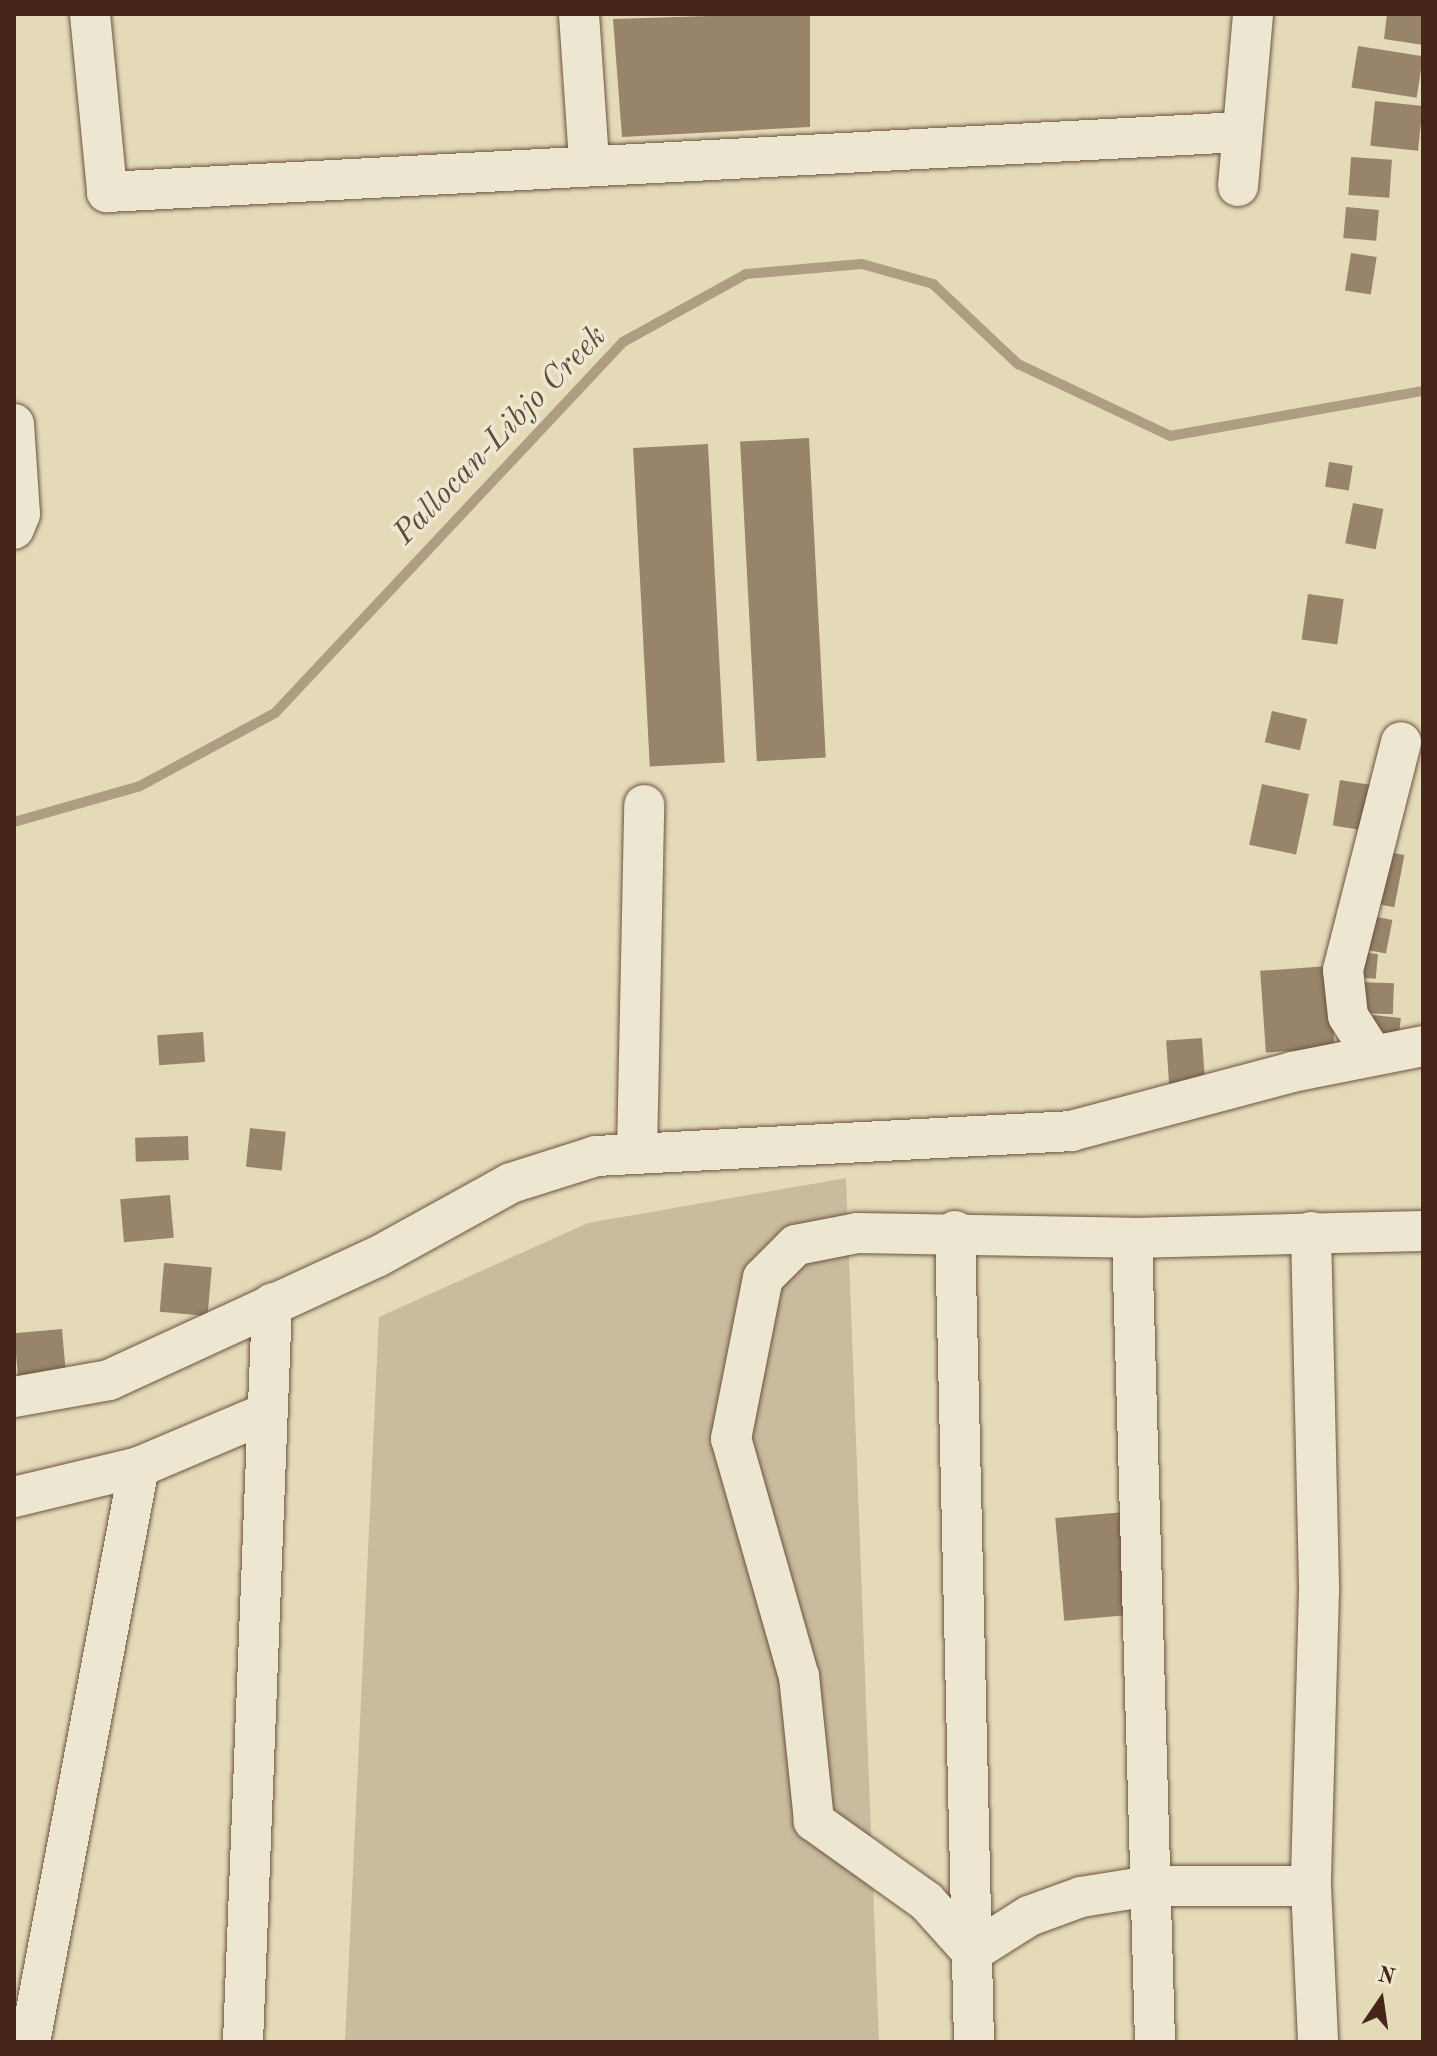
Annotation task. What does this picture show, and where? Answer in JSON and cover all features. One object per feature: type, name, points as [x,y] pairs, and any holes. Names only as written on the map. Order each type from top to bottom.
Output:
[{"type":"street","points":[[90,14],[107,192],[589,161],[1240,132]]},
{"type":"street","points":[[579,14],[589,161]]},
{"type":"street","points":[[1238,186],[1240,132],[1253,14]]},
{"type":"street","points":[[14,424],[20,514],[14,529]]},
{"type":"street","points":[[1373,1055],[1348,1016],[1343,970],[1401,742]]},
{"type":"street","points":[[637,1152],[644,805]]},
{"type":"street","points":[[14,1397],[109,1380],[272,1304],[511,1183],[596,1156],[1071,1131],[1373,1055],[1423,1046]]},
{"type":"street","points":[[972,1952],[926,1901],[814,1821],[799,1677],[731,1439],[763,1278],[796,1245],[857,1233],[955,1231],[1132,1238],[1423,1231]]},
{"type":"street","points":[[955,1231],[974,2042]]},
{"type":"street","points":[[1311,1232],[1319,1591],[1311,1886],[1318,2042]]},
{"type":"street","points":[[1132,1238],[1155,2042]]},
{"type":"street","points":[[243,2042],[272,1304]]},
{"type":"street","points":[[14,1497],[139,1467],[266,1413]]},
{"type":"street","points":[[30,2042],[139,1467]]},
{"type":"street","points":[[972,1952],[1029,1916],[1150,1886],[1311,1886]]},
{"type":"shaded area","points":[[846,1178],[879,2042],[345,2042],[379,1317],[588,1223]]},
{"type":"building","points":[[810,14],[810,127],[622,137],[613,19]]},
{"type":"building","points":[[1387,14],[1423,14],[1423,45],[1384,39]]},
{"type":"building","points":[[1358,46],[1423,56],[1417,98],[1351,87]]},
{"type":"building","points":[[1375,101],[1423,106],[1418,151],[1370,146]]},
{"type":"building","points":[[1351,157],[1392,160],[1389,198],[1348,195]]},
{"type":"building","points":[[1346,207],[1379,210],[1376,241],[1343,238]]},
{"type":"building","points":[[1351,253],[1377,257],[1371,295],[1345,291]]},
{"type":"building","points":[[809,438],[826,758],[757,761],[740,442]]},
{"type":"building","points":[[708,444],[725,763],[650,766],[633,448]]},
{"type":"building","points":[[1329,462],[1353,466],[1349,490],[1325,487]]},
{"type":"building","points":[[1353,503],[1383,509],[1376,549],[1345,543]]},
{"type":"building","points":[[1308,594],[1344,599],[1337,645],[1302,640]]},
{"type":"building","points":[[1272,711],[1307,719],[1300,750],[1265,742]]},
{"type":"building","points":[[1340,780],[1372,785],[1364,830],[1333,825]]},
{"type":"building","points":[[1262,784],[1309,794],[1296,855],[1249,845]]},
{"type":"building","points":[[1373,849],[1404,855],[1394,907],[1363,901]]},
{"type":"building","points":[[1361,914],[1392,920],[1386,953],[1355,947]]},
{"type":"building","points":[[1356,952],[1378,954],[1376,979],[1354,977]]},
{"type":"building","points":[[1329,966],[1335,1048],[1266,1053],[1260,971]]},
{"type":"building","points":[[1359,982],[1394,983],[1393,1014],[1358,1013]]},
{"type":"building","points":[[1373,1015],[1401,1018],[1398,1048],[1370,1045]]},
{"type":"building","points":[[203,1032],[205,1062],[159,1065],[157,1035]]},
{"type":"building","points":[[1202,1038],[1205,1082],[1169,1084],[1166,1041]]},
{"type":"building","points":[[250,1128],[286,1132],[282,1171],[246,1167]]},
{"type":"building","points":[[188,1136],[189,1160],[136,1162],[135,1138]]},
{"type":"building","points":[[170,1195],[174,1238],[124,1242],[120,1199]]},
{"type":"building","points":[[164,1263],[212,1267],[208,1316],[160,1312]]},
{"type":"building","points":[[62,1329],[66,1375],[18,1379],[14,1333]]},
{"type":"building","points":[[1125,1512],[1134,1615],[1064,1621],[1055,1518]]},
{"type":"waterway","name":"Pallocan-Libjo Creek","points":[[14,822],[140,786],[275,713],[623,342],[746,274],[862,264],[933,284],[1018,364],[1170,436],[1423,391]]}]
